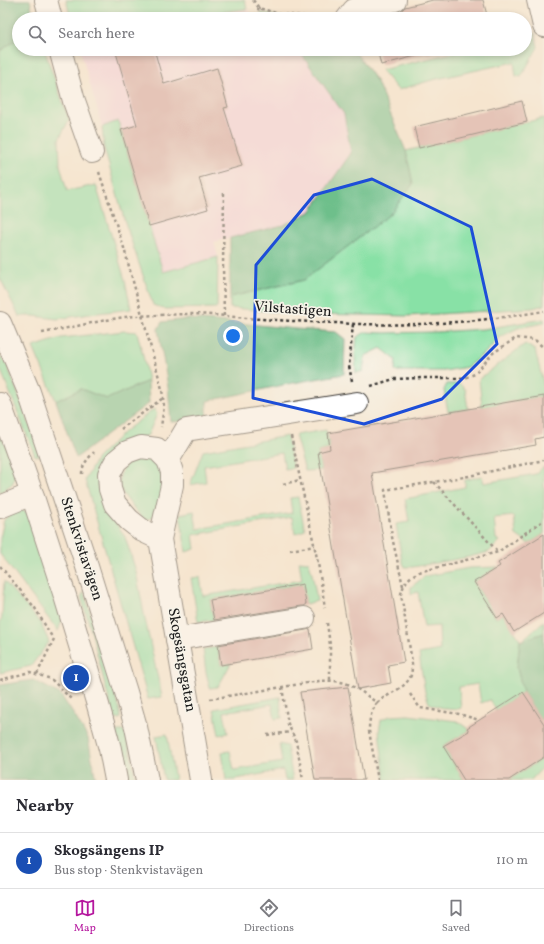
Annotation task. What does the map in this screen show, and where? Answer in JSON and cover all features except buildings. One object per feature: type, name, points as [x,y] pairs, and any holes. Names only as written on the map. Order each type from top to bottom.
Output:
[{"type":"main road","points":[[46,0],[49,12]]},
{"type":"main road","points":[[350,12],[395,0]]},
{"type":"main road","points":[[538,0],[544,26]]},
{"type":"main road","points":[[62,56],[74,101],[92,152]]},
{"type":"main road","name":"Stenkvistavägen","points":[[0,323],[28,392],[126,692],[136,728],[147,780]]},
{"type":"main road","points":[[160,539],[143,531],[129,520],[115,504],[110,489],[109,474],[116,461],[127,452],[141,447],[162,455],[186,430],[357,403]]},
{"type":"main road","name":"Stenkvistavägen","points":[[0,404],[32,494],[98,705],[110,749],[116,780]]},
{"type":"main road","name":"Skogsängsgatan","points":[[162,455],[172,472],[172,485],[160,539],[201,780]]},
{"type":"main road","points":[[0,507],[32,494],[60,487]]},
{"type":"main road","points":[[177,639],[304,618]]},
{"type":"path","points":[[253,0],[259,8],[272,12]]},
{"type":"path","points":[[258,12],[259,8]]},
{"type":"path","points":[[92,152],[124,248],[162,389],[164,402],[162,455]]},
{"type":"path","points":[[224,190],[224,316]]},
{"type":"path","name":"Vilstastigen","points":[[42,333],[126,317],[187,314],[353,324],[402,324],[456,322],[509,317],[544,311]]},
{"type":"path","points":[[353,324],[349,366],[357,403]]},
{"type":"path","points":[[357,403],[371,386],[394,378],[464,378],[475,374],[493,353],[516,338],[535,340],[544,348]]},
{"type":"path","points":[[286,414],[315,546],[326,615]]},
{"type":"path","points":[[403,586],[392,536],[385,490],[464,477],[544,460]]},
{"type":"path","points":[[283,484],[300,480]]},
{"type":"path","points":[[434,482],[498,552]]},
{"type":"path","points":[[378,780],[369,731],[371,712],[377,702],[408,682],[412,674],[412,662],[401,594],[406,580],[419,572],[498,552],[544,520]]},
{"type":"path","points":[[290,550],[315,546]]},
{"type":"path","points":[[0,566],[35,608],[49,632]]},
{"type":"path","points":[[327,622],[330,645],[330,680]]},
{"type":"path","points":[[37,674],[54,639]]},
{"type":"path","points":[[0,680],[30,672],[37,674],[51,679],[76,703]]},
{"type":"path","points":[[188,702],[330,680],[353,686],[377,702]]},
{"type":"path","points":[[282,687],[288,724],[296,741],[303,780]]},
{"type":"path","points":[[410,694],[420,708],[459,714],[479,720]]},
{"type":"path","points":[[267,735],[291,732]]},
{"type":"highlighted area","points":[[372,179],[471,227],[497,344],[442,399],[364,424],[253,398],[256,265],[314,195]]},
{"type":"shaded area","points":[[247,9],[251,12],[223,12]]},
{"type":"shaded area","points":[[82,56],[303,56],[344,114],[351,153],[310,212],[283,225],[214,242],[218,257],[163,272],[118,121],[102,127]]},
{"type":"green space","points":[[0,0],[30,0],[33,12],[12,12],[12,43],[0,51]]},
{"type":"green space","points":[[66,0],[245,0],[247,9],[223,12],[69,12]]},
{"type":"green space","points":[[535,33],[538,47],[521,77],[516,76],[514,62],[432,80],[398,90],[381,70],[440,56],[532,56],[532,34]]},
{"type":"green space","points":[[12,43],[12,56],[46,56],[69,120],[59,139],[60,165],[67,191],[96,185],[125,280],[131,309],[57,319],[19,316],[0,278],[0,51]]},
{"type":"green space","points":[[303,56],[358,56],[377,82],[406,151],[413,184],[390,214],[304,280],[230,297],[230,238],[283,225],[310,212],[351,153],[344,114]]},
{"type":"green space","points":[[544,118],[544,305],[533,308],[407,316],[313,314],[230,308],[230,297],[304,280],[390,214],[413,184],[406,151]]},
{"type":"green space","points":[[118,121],[163,272],[218,257],[217,308],[164,309],[153,305],[125,222],[104,148],[102,127]]},
{"type":"green space","points":[[189,319],[336,332],[345,339],[344,374],[207,401],[207,415],[191,421],[171,422],[168,387],[158,329],[162,322]]},
{"type":"green space","points":[[544,319],[544,323],[518,328],[500,337],[486,352],[467,367],[444,371],[395,371],[396,360],[381,348],[365,356],[363,371],[356,373],[355,356],[357,337],[366,332],[436,332],[484,329]]},
{"type":"green space","points":[[125,331],[137,332],[148,381],[107,399],[81,389],[56,401],[33,347],[61,338]]},
{"type":"green space","points":[[525,344],[535,350],[543,382],[544,396],[482,407],[479,379]]},
{"type":"green space","points":[[1,356],[6,362],[41,455],[35,456],[0,368]]},
{"type":"green space","points":[[148,381],[149,403],[76,458],[56,401],[81,389],[107,399]]},
{"type":"green space","points":[[447,384],[460,384],[465,389],[468,409],[448,412],[444,390]]},
{"type":"green space","points":[[154,409],[157,414],[148,435],[127,444],[99,470],[98,488],[108,511],[125,537],[136,571],[162,697],[148,699],[85,480],[97,458],[124,432]]},
{"type":"green space","points":[[326,430],[330,449],[318,452],[321,470],[305,471],[295,435]]},
{"type":"green space","points":[[0,432],[16,469],[13,483],[0,493]]},
{"type":"green space","points":[[287,436],[293,468],[285,469],[282,453],[204,466],[206,482],[190,485],[203,451]]},
{"type":"green space","points":[[139,458],[150,459],[161,466],[164,493],[152,518],[145,520],[134,509],[120,489],[119,485],[122,470],[128,463]]},
{"type":"green space","points":[[544,467],[544,534],[529,544],[516,535],[514,516],[494,518],[496,539],[500,541],[489,552],[413,567],[405,567],[402,561],[396,524],[409,522],[405,499],[465,487],[465,480],[482,476],[484,483],[536,474]]},
{"type":"green space","points":[[298,497],[305,530],[295,534],[292,517],[193,535],[195,549],[186,552],[180,514],[194,511],[197,529],[292,513],[290,498]]},
{"type":"green space","points":[[15,509],[31,513],[65,613],[58,631],[0,554],[0,539],[4,520]]},
{"type":"green space","points":[[299,561],[309,562],[317,601],[306,604],[302,584],[210,600],[214,620],[198,622],[191,578],[200,577],[203,596],[302,580]]},
{"type":"green space","points":[[498,567],[474,582],[496,618],[503,614],[521,641],[517,668],[523,692],[496,710],[490,700],[481,703],[478,684],[459,687],[461,708],[449,709],[429,703],[425,692],[419,654],[440,650],[439,626],[424,627],[418,592],[411,594],[411,587],[425,576],[469,568]]},
{"type":"green space","points":[[4,581],[40,622],[49,642],[31,666],[0,673],[0,624],[2,617]]},
{"type":"green space","points":[[84,592],[119,707],[121,718],[114,720],[81,597]]},
{"type":"green space","points":[[544,621],[544,633],[522,640]]},
{"type":"green space","points":[[544,633],[544,719],[541,720],[523,692],[517,668],[520,641]]},
{"type":"green space","points":[[218,647],[221,665],[231,663],[218,687],[210,688],[203,649]]},
{"type":"green space","points":[[33,680],[60,694],[76,718],[88,738],[96,780],[0,780],[0,685]]},
{"type":"green space","points":[[280,697],[282,718],[275,719],[272,704],[224,712],[228,733],[219,735],[214,709]]},
{"type":"green space","points":[[408,715],[457,721],[467,728],[469,731],[443,746],[464,780],[385,780],[379,731],[381,720],[390,716]]},
{"type":"green space","points":[[116,731],[125,731],[136,780],[127,780]]},
{"type":"green space","points":[[167,734],[175,780],[164,780],[156,736]]},
{"type":"green space","points":[[279,744],[287,746],[293,780],[285,780],[283,770],[236,780],[226,780],[222,752],[230,751],[234,770],[282,762]]},
{"type":"green space","points":[[544,757],[544,766],[531,780],[509,780]]},
{"type":"place","name":"Skogsängens IP","points":[[76,678]]}]
